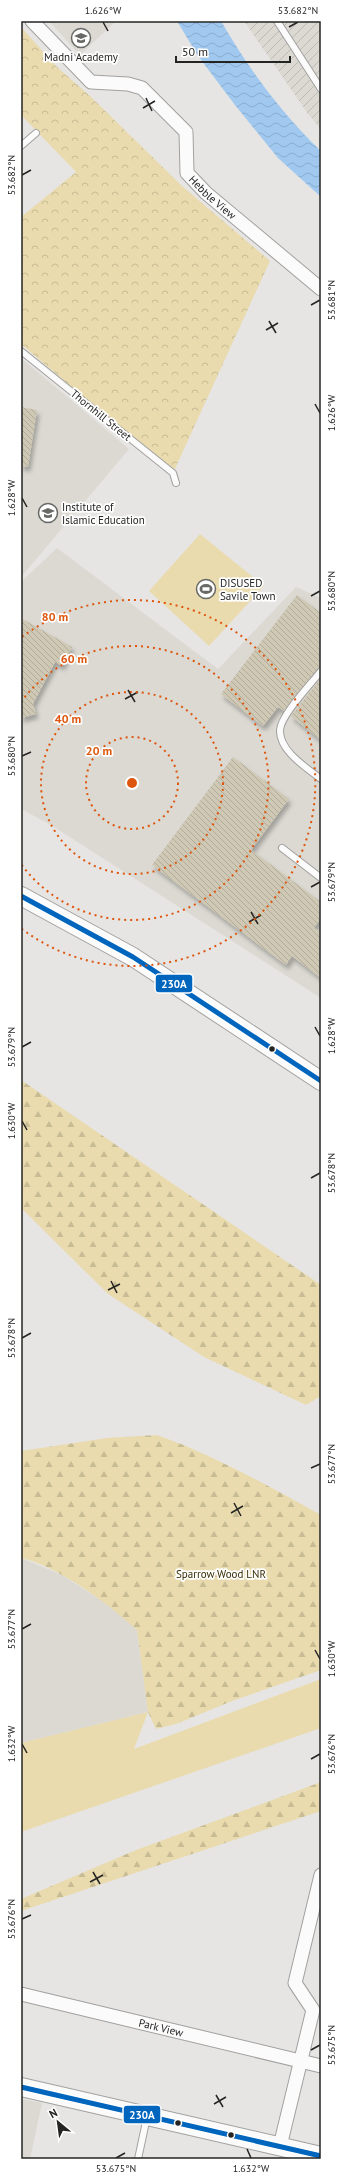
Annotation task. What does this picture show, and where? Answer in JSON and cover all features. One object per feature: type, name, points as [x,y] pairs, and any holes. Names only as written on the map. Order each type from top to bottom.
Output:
[{"type":"street","name":"Hebble View","points":[[32,21],[91,82],[128,84],[142,88],[186,132],[187,173],[206,192],[321,289]]},
{"type":"street","points":[[21,896],[133,957],[321,1081]]},
{"type":"street","points":[[280,2146],[312,2010],[295,1983],[321,1875]]},
{"type":"street","name":"Park View","points":[[21,1994],[321,2066]]},
{"type":"street","points":[[21,2087],[280,2146],[297,2155],[321,2156]]},
{"type":"lane","points":[[277,21],[321,89]]},
{"type":"lane","points":[[21,146],[36,133]]},
{"type":"lane","name":"Thornhill Street","points":[[21,351],[173,473],[176,483]]},
{"type":"lane","points":[[321,671],[285,716],[280,730],[283,741],[289,751],[321,779]]},
{"type":"lane","points":[[282,848],[321,878]]},
{"type":"lane","points":[[138,2159],[148,2116]]},
{"type":"shaded area","name":"Madni Academy","points":[[49,21],[116,21],[80,55]]},
{"type":"shaded area","points":[[244,21],[321,21],[321,129],[308,114]]},
{"type":"shaded area","name":"Institute of Islamic Education","points":[[21,358],[129,449],[21,577]]},
{"type":"shaded area","points":[[57,548],[218,669],[296,587],[321,598],[321,998],[51,825],[21,809],[21,582]]},
{"type":"shaded area","points":[[21,1558],[62,1575],[113,1608],[137,1630],[148,1712],[21,1743]]},
{"type":"shaded area","points":[[21,2099],[42,2103],[30,2159],[21,2159]]},
{"type":"green space","points":[[21,27],[57,67],[89,95],[182,186],[270,261],[173,473],[21,344],[21,217],[76,172],[21,115]]},
{"type":"green space","name":"DISUSED Savile Town","points":[[200,534],[264,586],[209,646],[149,591]]},
{"type":"green space","points":[[21,1080],[321,1285],[321,1396],[306,1405],[204,1357],[108,1294],[21,1208]]},
{"type":"green space","name":"Sparrow Wood LNR","points":[[157,1435],[220,1461],[321,1515],[321,1670],[232,1701],[176,1724],[156,1729],[148,1712],[137,1630],[98,1598],[67,1578],[52,1569],[21,1558],[21,1451],[107,1438]]},
{"type":"green space","points":[[321,1679],[321,1728],[21,1832],[21,1743],[148,1712],[134,1749]]},
{"type":"green space","points":[[321,1782],[321,1811],[21,1911],[21,1899],[136,1850]]},
{"type":"water","points":[[177,21],[221,21],[231,39],[266,90],[293,122],[321,151],[321,197],[278,158],[198,56]]},
{"type":"building","points":[[21,407],[37,410],[28,467],[21,466]]},
{"type":"building","points":[[297,595],[321,613],[321,667],[318,668],[284,711],[278,707],[263,726],[221,694]]},
{"type":"building","points":[[21,618],[72,647],[62,666],[55,662],[33,704],[36,714],[21,718]]},
{"type":"building","points":[[321,678],[321,740],[291,716]]},
{"type":"building","points":[[233,757],[289,799],[251,850],[321,902],[321,918],[314,928],[321,933],[321,978],[292,956],[286,965],[152,865]]},
{"type":"transit line","name":"230A","points":[[21,896],[133,957],[321,1081]]},
{"type":"transit line","name":"230A","points":[[21,2087],[321,2156]]},
{"type":"place","name":"Madni Academy","points":[[81,38]]},
{"type":"place","name":"Institute of Islamic Education","points":[[48,513]]},
{"type":"place","name":"DISUSED Savile Town","points":[[206,589]]}]
